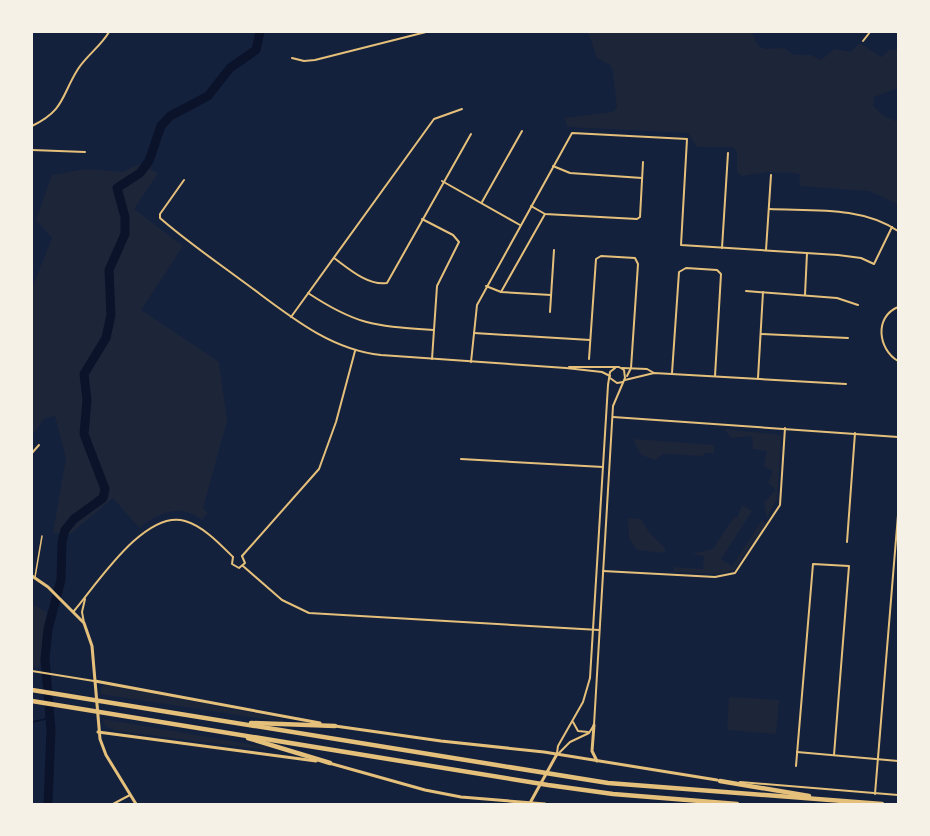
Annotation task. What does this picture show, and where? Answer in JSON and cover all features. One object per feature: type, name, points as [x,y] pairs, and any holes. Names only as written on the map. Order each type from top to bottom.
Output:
[{"type":"highway","points":[[32,690],[608,783],[882,804]]},
{"type":"highway","points":[[32,701],[612,794],[737,804]]},
{"type":"highway","points":[[242,724],[335,726]]},
{"type":"highway","points":[[240,734],[262,744],[330,763]]},
{"type":"highway","points":[[718,781],[817,799]]},
{"type":"street","points":[[32,126],[56,111],[64,102],[79,68],[109,32]]},
{"type":"street","points":[[292,58],[304,61],[315,60],[426,32]]},
{"type":"street","points":[[863,41],[870,32]]},
{"type":"street","points":[[291,316],[434,119],[462,109]]},
{"type":"street","points":[[482,202],[522,131]]},
{"type":"street","points":[[471,362],[477,304],[572,133],[687,139],[681,244],[855,257],[873,264],[892,227]]},
{"type":"street","points":[[334,258],[361,277],[385,284],[471,134]]},
{"type":"street","points":[[32,150],[85,152]]},
{"type":"street","points":[[722,248],[728,153]]},
{"type":"street","points":[[531,206],[545,214],[637,219],[640,217],[643,162]]},
{"type":"street","points":[[553,165],[570,173],[642,178]]},
{"type":"street","points":[[766,251],[771,175]]},
{"type":"street","points":[[184,180],[160,214],[160,218],[291,316],[321,336],[355,351],[602,372],[617,383],[624,379],[654,373],[672,373],[846,384]]},
{"type":"street","points":[[442,181],[520,225]]},
{"type":"street","points":[[769,209],[860,214],[898,231]]},
{"type":"street","points":[[501,292],[545,214]]},
{"type":"street","points":[[422,219],[453,235],[459,242],[438,282],[432,359]]},
{"type":"street","points":[[550,312],[554,250]]},
{"type":"street","points":[[805,295],[807,253]]},
{"type":"street","points":[[589,359],[596,259],[601,256],[635,258],[638,264],[631,368],[614,402],[592,751],[598,762]]},
{"type":"street","points":[[672,373],[679,272],[686,268],[717,270],[721,274],[715,376]]},
{"type":"street","points":[[486,286],[501,292],[551,295]]},
{"type":"street","points":[[746,291],[843,298],[858,305]]},
{"type":"street","points":[[758,378],[763,292]]},
{"type":"street","points":[[308,293],[344,316],[359,322],[434,330]]},
{"type":"street","points":[[898,307],[885,318],[881,331],[886,350],[898,361]]},
{"type":"street","points":[[474,333],[590,339]]},
{"type":"street","points":[[761,334],[848,338]]},
{"type":"street","points":[[74,611],[141,533],[160,522],[171,519],[188,522],[233,557],[242,556],[319,469],[333,435],[355,351]]},
{"type":"street","points":[[566,368],[583,365],[631,368],[654,373]]},
{"type":"street","points":[[530,804],[588,691],[610,377],[615,368]]},
{"type":"street","points":[[621,368],[624,379]]},
{"type":"street","points":[[613,417],[898,437]]},
{"type":"street","points":[[603,571],[710,577],[735,573],[780,505],[785,428]]},
{"type":"street","points":[[847,542],[855,433]]},
{"type":"street","points":[[32,453],[39,445]]},
{"type":"street","points":[[461,459],[603,467]]},
{"type":"street","points":[[875,794],[898,515]]},
{"type":"street","points":[[242,556],[245,561],[243,566]]},
{"type":"street","points":[[233,557],[233,566],[239,568],[243,566]]},
{"type":"street","points":[[796,766],[813,564],[849,566],[834,755]]},
{"type":"street","points":[[243,566],[282,600],[309,613],[599,630]]},
{"type":"street","points":[[33,577],[48,587],[84,623]]},
{"type":"street","points":[[86,598],[82,612],[91,640],[98,732],[106,755],[135,804]]},
{"type":"street","points":[[33,671],[335,726],[557,754],[718,781],[898,795]]},
{"type":"street","points":[[573,720],[578,731],[591,730]]},
{"type":"street","points":[[557,754],[570,742],[591,730],[594,725]]},
{"type":"street","points":[[98,732],[330,763],[425,790],[508,803],[545,804]]},
{"type":"street","points":[[797,752],[898,761]]},
{"type":"street","points":[[113,804],[130,795]]},
{"type":"lane","points":[[33,577],[42,536]]},
{"type":"shaded area","points":[[588,32],[752,32],[758,46],[765,49],[784,48],[794,55],[811,55],[821,60],[834,49],[851,52],[860,43],[881,57],[890,50],[898,50],[898,88],[874,97],[873,106],[884,116],[898,122],[898,204],[869,191],[799,186],[800,175],[797,173],[767,172],[742,176],[737,172],[737,152],[733,147],[697,147],[688,133],[568,127],[564,118],[613,112],[617,107],[613,71],[610,65],[597,58]]},
{"type":"shaded area","points":[[140,164],[158,173],[134,209],[183,246],[141,310],[219,362],[227,421],[203,508],[208,513],[202,520],[186,512],[170,512],[154,518],[139,528],[113,498],[70,534],[53,533],[66,458],[55,416],[44,419],[32,436],[32,288],[52,238],[36,220],[52,175],[86,169],[122,172]]},
{"type":"shaded area","points":[[724,429],[781,435],[777,499],[767,518],[764,503],[776,490],[768,483],[773,471],[764,466],[767,451],[753,449],[752,436],[731,438]]},
{"type":"shaded area","points":[[633,439],[714,445],[714,453],[704,453],[704,456],[663,454],[655,460],[641,455]]},
{"type":"shaded area","points":[[742,505],[752,511],[721,559],[732,566],[762,520],[766,523],[734,570],[719,574],[674,572],[674,567],[703,569],[704,556],[691,554],[713,549],[734,517],[737,518]]},
{"type":"shaded area","points":[[628,518],[641,519],[650,534],[665,548],[665,553],[637,550],[629,538]]},
{"type":"shaded area","points":[[32,604],[47,612],[39,668],[32,667]]},
{"type":"shaded area","points":[[111,685],[283,719],[283,722],[100,694],[102,686]]},
{"type":"shaded area","points":[[729,697],[779,700],[776,734],[727,730]]},
{"type":"shaded area","points":[[103,719],[266,747],[266,750],[118,731],[105,726]]},
{"type":"waterway","points":[[48,804],[51,730],[45,659],[48,629],[61,580],[62,542],[65,530],[74,519],[103,498],[105,489],[84,434],[87,400],[84,374],[106,338],[111,315],[109,270],[125,234],[125,217],[117,188],[140,173],[149,161],[161,126],[170,116],[208,96],[230,68],[256,50],[260,32]]},
{"type":"waterway","points":[[32,722],[50,718]]}]
